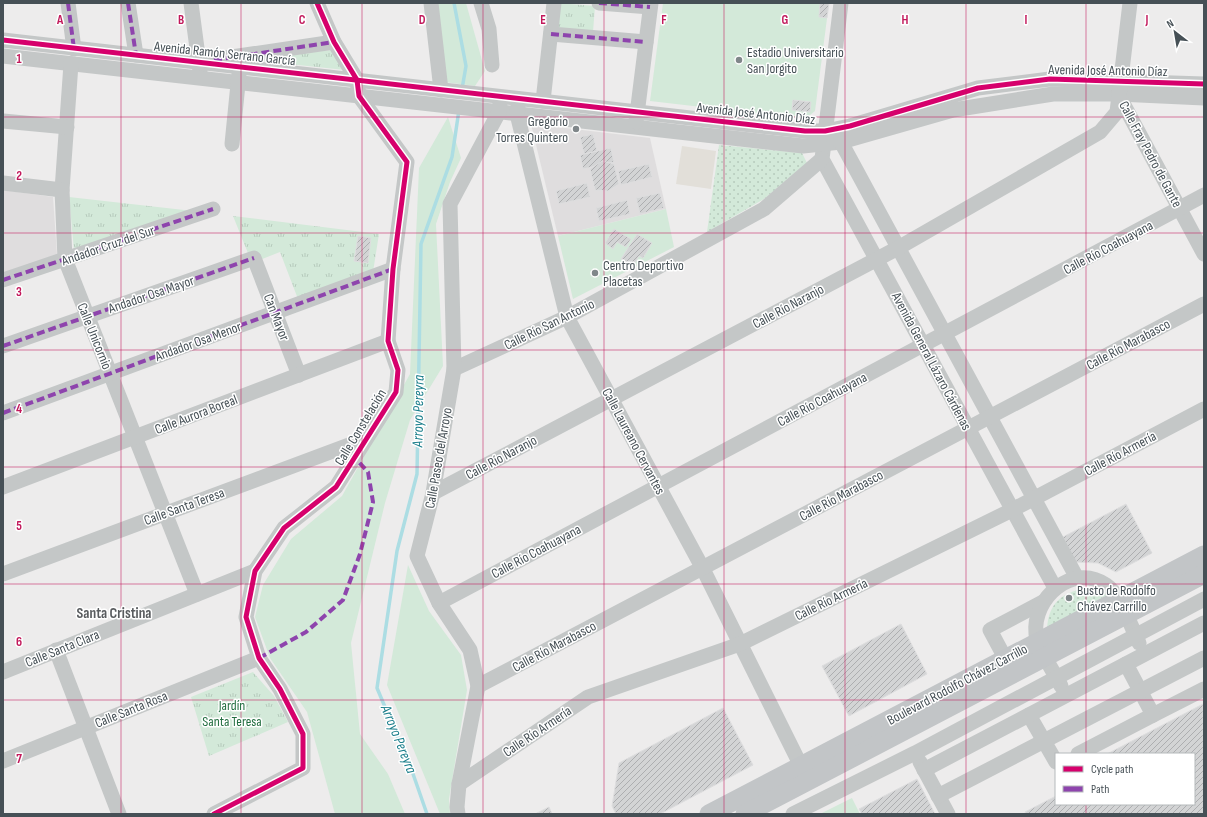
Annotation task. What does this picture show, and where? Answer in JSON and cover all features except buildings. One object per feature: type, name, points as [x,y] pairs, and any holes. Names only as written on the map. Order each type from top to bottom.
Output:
[{"type":"main road","name":"Boulevard Rodolfo Chávez Carrillo","points":[[745,814],[1042,649],[1122,607],[1204,555]]},
{"type":"main road","name":"Boulevard Rodolfo Chávez Carrillo","points":[[1122,607],[1204,574]]},
{"type":"main road","name":"Boulevard Rodolfo Chávez Carrillo","points":[[710,814],[1005,658],[1042,649]]},
{"type":"street","points":[[68,3],[74,49]]},
{"type":"street","points":[[128,3],[136,55]]},
{"type":"street","points":[[191,3],[201,78]]},
{"type":"street","name":"Calle Constelación","points":[[214,814],[302,768],[303,734],[280,689],[259,658],[246,617],[255,571],[284,528],[336,487],[396,392],[398,370],[388,342],[392,269],[407,162],[359,96],[357,80],[334,42],[317,3]]},
{"type":"street","points":[[432,3],[443,90]]},
{"type":"street","points":[[481,3],[489,29],[492,65]]},
{"type":"street","points":[[543,102],[554,3]]},
{"type":"street","points":[[599,3],[650,5],[636,119]]},
{"type":"street","points":[[841,3],[823,145],[841,142]]},
{"type":"street","name":"Calle Fray Pedro de Gante","points":[[1130,3],[1119,87],[1204,254]]},
{"type":"street","points":[[551,34],[646,42]]},
{"type":"street","points":[[3,39],[4,56]]},
{"type":"street","name":"Avenida Ramón Serrano García","points":[[3,39],[74,49],[443,90]]},
{"type":"street","points":[[199,63],[334,42]]},
{"type":"street","name":"Avenida Ramón Serrano García","points":[[4,56],[447,106]]},
{"type":"street","name":"Calle Unicornio","points":[[71,64],[62,190],[65,259],[197,594]]},
{"type":"street","points":[[232,144],[240,67]]},
{"type":"street","name":"Avenida José Antonio Díaz","points":[[447,106],[517,114],[636,119],[805,131],[823,145],[850,126],[978,88],[1050,79],[1204,98]]},
{"type":"street","name":"Avenida José Antonio Díaz","points":[[841,142],[953,110],[985,104],[1053,94],[1119,87],[1204,84]]},
{"type":"street","name":"Calle Río Naranjo","points":[[433,493],[898,248],[1100,132],[1117,112],[1119,87]]},
{"type":"street","name":"Avenida José Antonio Díaz","points":[[443,90],[543,102],[636,119]]},
{"type":"street","name":"Calle Paseo del Arroyo","points":[[458,814],[456,807],[459,784],[478,686],[470,650],[439,603],[417,556],[433,493],[454,369],[450,204],[499,112],[501,97]]},
{"type":"street","name":"Calle Laureano Cervantes","points":[[518,99],[517,114],[568,317],[702,567],[801,766]]},
{"type":"street","points":[[3,120],[67,127]]},
{"type":"street","name":"Avenida General Lázaro Cárdenas","points":[[841,142],[1076,578]]},
{"type":"street","name":"Avenida General Lázaro Cárdenas","points":[[823,145],[876,259],[1055,588]]},
{"type":"street","name":"Calle Río San Antonio","points":[[454,369],[568,317],[764,210],[823,145]]},
{"type":"street","points":[[3,183],[62,190]]},
{"type":"street","name":"Calle Río Coahuayana","points":[[439,603],[1204,195]]},
{"type":"street","name":"Andador Cruz del Sur","points":[[3,280],[213,209]]},
{"type":"street","name":"Can Mayor","points":[[254,258],[299,375]]},
{"type":"street","name":"Andador Osa Mayor","points":[[3,346],[254,258]]},
{"type":"street","name":"Andador Osa Menor","points":[[3,413],[392,269]]},
{"type":"street","name":"Calle Río Marabasco","points":[[478,686],[1204,304]]},
{"type":"street","name":"Calle Aurora Boreal","points":[[3,488],[388,342]]},
{"type":"street","name":"Calle Río Armería","points":[[459,784],[588,697],[740,644],[1034,499],[1204,409]]},
{"type":"street","name":"Calle Santa Teresa","points":[[3,574],[365,439]]},
{"type":"street","name":"Calle Santa Clara","points":[[3,672],[255,571]]},
{"type":"street","points":[[1066,696],[1042,649],[1036,622],[1040,606],[1049,593],[1062,583],[1076,578],[1092,579],[1106,584],[1122,607],[1144,655]]},
{"type":"street","points":[[793,814],[914,753],[1204,599]]},
{"type":"street","points":[[1005,658],[990,630],[1044,602]]},
{"type":"street","points":[[924,770],[1204,624]]},
{"type":"street","points":[[56,650],[119,814]]},
{"type":"street","name":"Calle Santa Rosa","points":[[3,761],[259,658]]},
{"type":"street","points":[[938,796],[1204,658]]},
{"type":"street","points":[[1126,664],[1153,715]]},
{"type":"street","points":[[1080,753],[1204,689]]},
{"type":"street","points":[[1029,715],[1055,760]]},
{"type":"street","points":[[914,753],[948,814]]},
{"type":"shaded area","points":[[531,124],[650,138],[666,209],[558,236]]},
{"type":"shaded area","points":[[682,146],[716,151],[711,189],[676,184]]},
{"type":"shaded area","points":[[3,190],[53,197],[57,255],[3,274]]},
{"type":"green space","points":[[438,3],[466,3],[485,71],[475,86],[444,82]]},
{"type":"green space","points":[[557,3],[595,6],[593,32],[555,29]]},
{"type":"green space","name":"Estadio Universitario San Jorgito","points":[[663,3],[829,3],[815,111],[805,119],[650,101]]},
{"type":"green space","points":[[332,50],[345,70],[243,59]]},
{"type":"green space","points":[[448,117],[461,158],[450,182],[436,224],[443,366],[410,420],[385,503],[351,643],[360,734],[388,774],[405,814],[335,814],[307,712],[270,658],[255,617],[263,585],[291,539],[342,496],[410,374],[419,168]]},
{"type":"green space","points":[[719,145],[802,153],[807,163],[764,199],[707,232]]},
{"type":"green space","points":[[69,197],[193,211],[74,250]]},
{"type":"green space","name":"Centro Deportivo Placetas","points":[[666,209],[674,247],[573,299],[558,236]]},
{"type":"green space","points":[[233,216],[379,234],[373,272],[298,299],[280,252],[252,263]]},
{"type":"green space","points":[[408,565],[429,611],[461,655],[467,690],[449,799],[450,814],[440,814],[387,685]]},
{"type":"green space","points":[[1086,588],[1097,590],[1107,595],[1047,628],[1051,611],[1058,600],[1070,593]]},
{"type":"green space","name":"Jardín Santa Teresa","points":[[253,672],[274,696],[288,722],[209,756],[191,697]]},
{"type":"green space","points":[[852,798],[860,814],[820,814]]},
{"type":"waterway","name":"Arroyo Pereyra","points":[[454,3],[466,66],[462,89]]},
{"type":"waterway","name":"Arroyo Pereyra","points":[[427,814],[412,771],[377,688],[397,551],[417,474],[421,244],[452,157],[459,110]]},
{"type":"marked path","points":[[68,3],[74,49]]},
{"type":"marked path","points":[[128,3],[136,55]]},
{"type":"marked path","points":[[599,3],[650,7]]},
{"type":"marked path","points":[[551,34],[646,42]]},
{"type":"marked path","points":[[214,60],[334,42]]},
{"type":"marked path","points":[[3,280],[213,209]]},
{"type":"marked path","points":[[3,346],[254,258]]},
{"type":"marked path","points":[[3,413],[393,269]]},
{"type":"marked path","points":[[259,658],[306,632],[343,600],[360,554],[373,502],[368,472],[355,458]]},
{"type":"cycle path","points":[[214,814],[303,768],[303,734],[280,689],[259,658],[246,617],[255,571],[284,528],[336,487],[396,392],[398,370],[388,341],[393,269],[407,162],[359,96],[357,80],[334,42],[317,3]]},
{"type":"cycle path","points":[[3,40],[805,131],[825,131],[850,126],[978,88],[1050,79],[1204,84]]},
{"type":"place","name":"Estadio Universitario San Jorgito","points":[[739,60]]},
{"type":"place","name":"Gregorio Torres Quintero","points":[[576,129]]},
{"type":"place","name":"Centro Deportivo Placetas","points":[[595,273]]},
{"type":"place","name":"Busto de Rodolfo Chávez Carrillo","points":[[1069,598]]},
{"type":"district","name":"Santa Cristina","points":[[114,613]]}]
